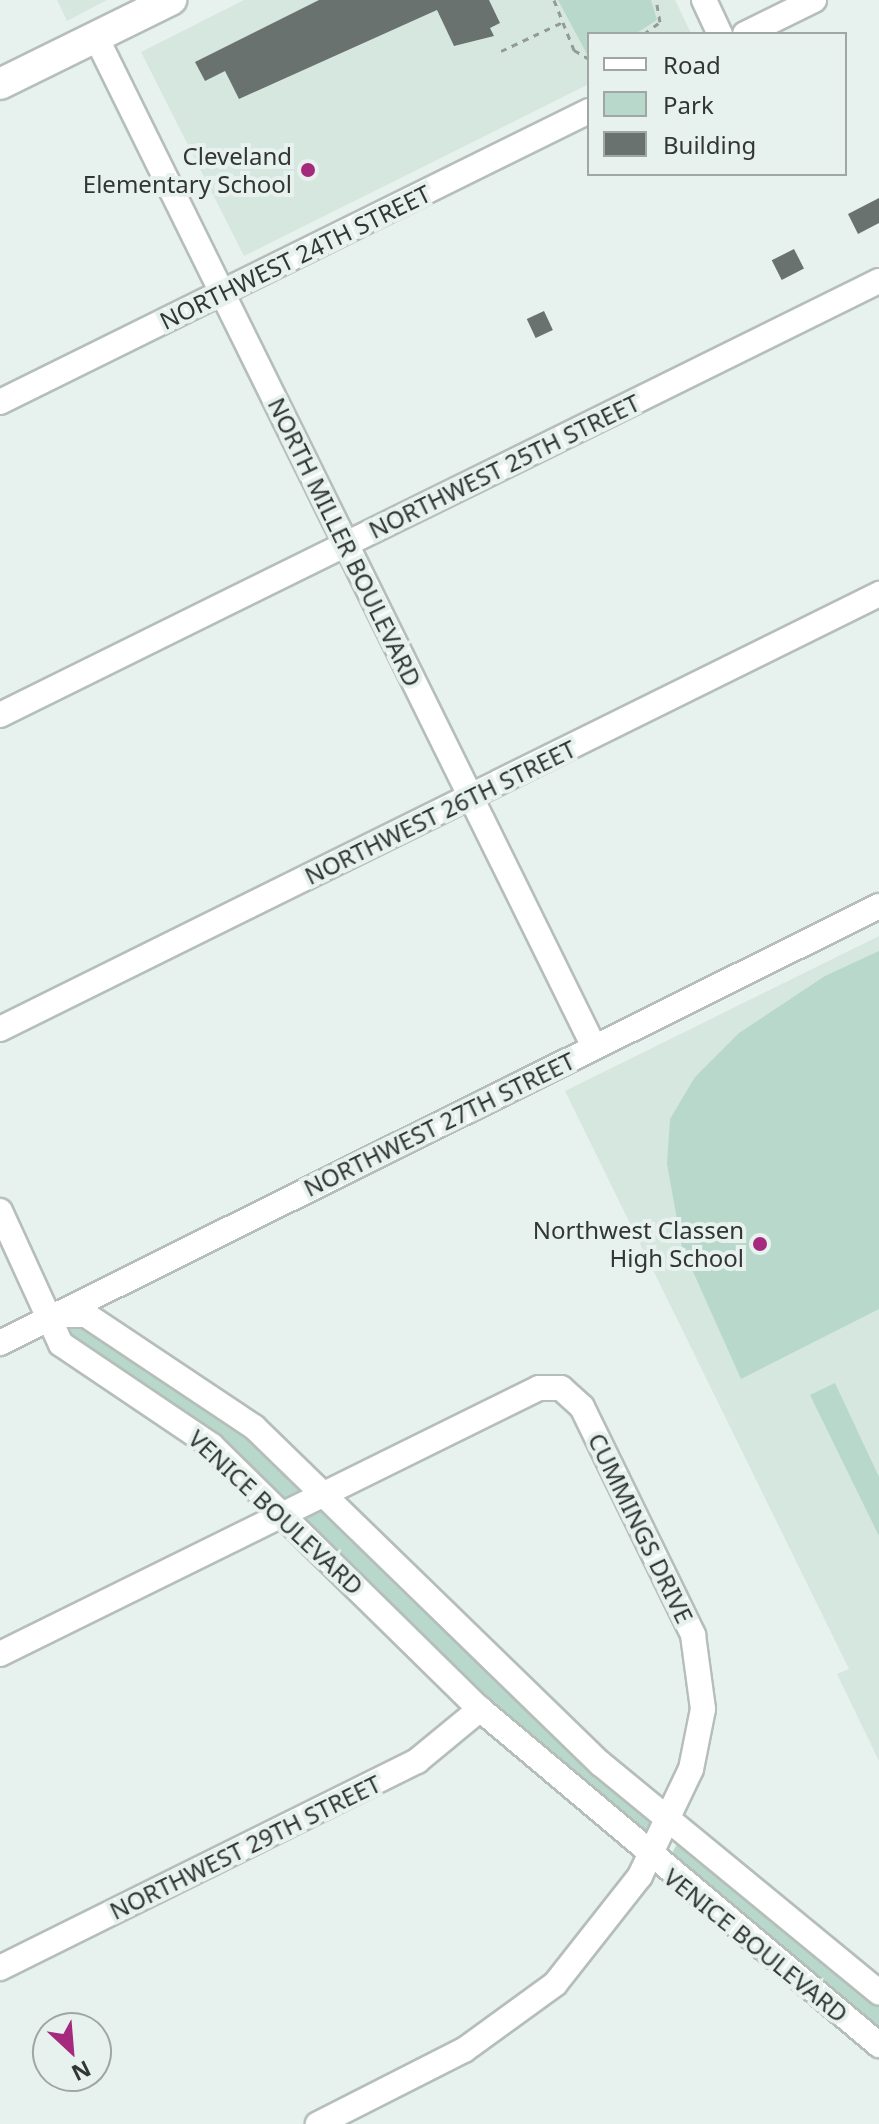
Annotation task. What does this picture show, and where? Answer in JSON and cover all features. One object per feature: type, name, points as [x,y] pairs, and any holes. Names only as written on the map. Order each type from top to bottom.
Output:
[{"type":"main road","points":[[0,84],[169,1]]},
{"type":"street","points":[[704,0],[719,32]]},
{"type":"street","points":[[749,32],[814,0]]},
{"type":"street","name":"NORTH MILLER BOULEVARD","points":[[96,37],[594,1047]]},
{"type":"street","name":"NORTHWEST 24TH STREET","points":[[0,402],[587,112]]},
{"type":"street","name":"NORTHWEST 25TH STREET","points":[[0,715],[879,281]]},
{"type":"street","name":"NORTHWEST 26TH STREET","points":[[0,1029],[879,594]]},
{"type":"street","name":"NORTHWEST 27TH STREET","points":[[0,1343],[879,906]]},
{"type":"street","points":[[0,1211],[53,1315]]},
{"type":"street","name":"VENICE BOULEVARD","points":[[879,1992],[668,1819],[445,1618],[323,1495],[208,1393],[86,1315],[53,1315],[61,1344],[212,1446],[285,1513],[480,1709],[649,1857],[879,2045]]},
{"type":"street","name":"CUMMINGS DRIVE","points":[[318,2124],[515,2017],[602,1931],[649,1857],[668,1819],[701,1726],[693,1635],[582,1407],[561,1388],[529,1393],[323,1495]]},
{"type":"street","points":[[0,1654],[323,1495]]},
{"type":"street","name":"NORTHWEST 29TH STREET","points":[[0,1968],[417,1761],[480,1709]]},
{"type":"path","points":[[554,0],[574,50],[587,58]]},
{"type":"path","points":[[647,32],[660,22],[656,0]]},
{"type":"path","points":[[501,51],[563,22]]},
{"type":"shaded area","points":[[57,0],[107,0],[67,21]]},
{"type":"shaded area","name":"Cleveland Elementary School","points":[[244,0],[675,0],[691,32],[587,32],[587,85],[244,256],[141,52]]},
{"type":"shaded area","name":"Northwest Classen High School","points":[[879,936],[879,1761],[837,1674],[849,1669],[565,1091]]},
{"type":"green space","points":[[558,0],[651,0],[657,20],[638,32],[587,32],[587,54]]},
{"type":"green space","points":[[879,951],[879,1309],[741,1379],[682,1247],[667,1164],[670,1119],[695,1077],[739,1033],[825,976]]},
{"type":"green space","points":[[71,1322],[220,1412],[310,1494],[292,1504],[217,1437],[69,1338]]},
{"type":"green space","points":[[835,1383],[879,1477],[879,1536],[810,1395]]},
{"type":"green space","points":[[317,1509],[330,1513],[657,1824],[648,1841],[487,1705],[301,1515]]},
{"type":"green space","points":[[678,1843],[689,1843],[879,2001],[879,2031],[668,1859]]},
{"type":"building","points":[[319,0],[489,0],[500,23],[490,28],[494,36],[454,46],[437,10],[239,99],[225,71],[205,81],[195,62]]},
{"type":"building","points":[[879,198],[879,223],[858,234],[848,214]]},
{"type":"building","points":[[794,249],[804,269],[782,280],[772,260]]},
{"type":"building","points":[[544,311],[553,330],[536,338],[527,319]]},
{"type":"place","name":"Cleveland Elementary School","points":[[308,170]]},
{"type":"place","name":"Northwest Classen High School","points":[[760,1244]]}]
